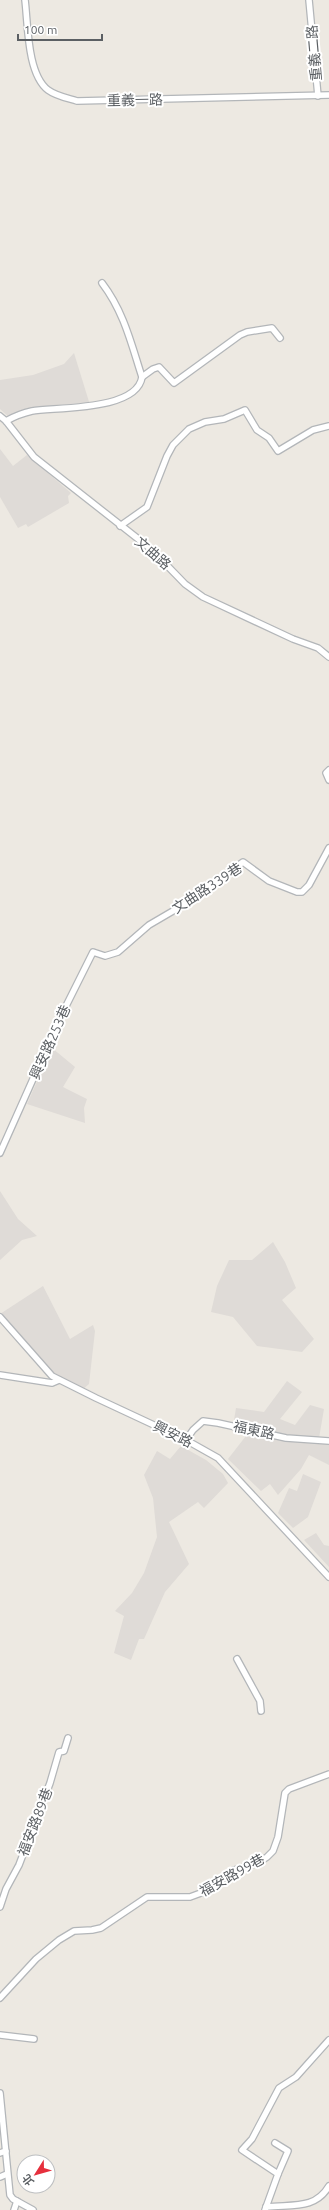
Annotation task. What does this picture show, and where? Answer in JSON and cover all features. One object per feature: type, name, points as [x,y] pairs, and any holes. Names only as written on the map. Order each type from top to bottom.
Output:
[{"type":"street","name":"重義一路","points":[[25,0],[32,61],[38,76],[47,89],[77,102],[318,96]]},
{"type":"street","name":"重義二路","points":[[309,0],[318,96],[329,96]]},
{"type":"street","points":[[6,421],[16,415],[32,411],[59,408],[67,410],[120,398],[133,393],[141,382],[142,377],[126,322],[111,295],[102,283]]},
{"type":"street","points":[[142,377],[153,369],[159,367],[174,383],[247,332],[272,328],[280,338]]},
{"type":"street","points":[[120,526],[147,507],[167,456],[173,445],[189,429],[205,422],[224,419],[245,410],[257,430],[269,438],[278,451],[313,430],[329,426]]},
{"type":"street","name":"文曲路","points":[[0,416],[6,421],[34,457],[151,549],[185,584],[204,597],[293,639],[318,648],[329,657]]},
{"type":"street","points":[[329,770],[326,773],[329,780]]},
{"type":"street","name":"文曲路339巷","points":[[114,954],[149,925],[190,901],[243,862],[269,881],[297,892],[302,892],[309,885],[329,848]]},
{"type":"street","name":"興安路253巷","points":[[0,1153],[62,1014],[90,956],[94,952],[105,956],[114,954]]},
{"type":"street","name":"興安路","points":[[0,1317],[52,1376],[186,1440],[218,1458],[329,1577]]},
{"type":"street","points":[[0,1375],[52,1383],[59,1380]]},
{"type":"street","name":"福東路","points":[[186,1440],[193,1430],[203,1421],[249,1429],[286,1438],[329,1441]]},
{"type":"street","points":[[237,1659],[260,1701],[261,1711]]},
{"type":"street","name":"福安路89巷","points":[[0,1906],[6,1889],[19,1865],[50,1783],[59,1752],[64,1751],[68,1738]]},
{"type":"street","name":"福安路99巷","points":[[0,1998],[36,1959],[59,1940],[74,1931],[101,1928],[148,1897],[190,1897],[209,1890],[234,1870],[258,1863],[267,1857],[273,1851],[278,1837],[286,1793],[289,1789],[329,1774]]},
{"type":"street","points":[[0,2035],[34,2039]]},
{"type":"street","points":[[278,2174],[242,2150],[252,2139],[279,2088],[296,2077],[329,2040]]},
{"type":"street","points":[[0,2093],[3,2152],[10,2195],[13,2200],[33,2210]]},
{"type":"street","points":[[275,2143],[288,2151],[266,2209],[312,2204],[324,2195],[329,2186]]},
{"type":"street","points":[[0,2177],[7,2174]]},
{"type":"street","points":[[14,2210],[16,2201]]},
{"type":"shaded area","points":[[74,353],[90,405],[62,407],[10,418],[0,409],[0,380],[33,375],[64,364]]},
{"type":"shaded area","points":[[0,449],[13,466],[27,455],[71,493],[68,496],[69,503],[28,527],[26,524],[18,528],[0,497]]},
{"type":"shaded area","points":[[52,1048],[75,1067],[63,1087],[87,1099],[84,1108],[85,1123],[27,1104]]},
{"type":"shaded area","points":[[0,1191],[18,1219],[37,1236],[22,1240],[0,1260]]},
{"type":"shaded area","points":[[273,1242],[285,1262],[296,1288],[282,1300],[314,1339],[302,1352],[257,1346],[233,1317],[211,1312],[217,1286],[229,1260],[252,1260]]},
{"type":"shaded area","points":[[43,1286],[70,1339],[93,1325],[95,1331],[89,1384],[82,1390],[51,1372],[0,1316],[0,1314]]},
{"type":"shaded area","points":[[287,1381],[302,1392],[280,1419],[295,1425],[310,1405],[324,1409],[318,1444],[329,1444],[329,1465],[309,1455],[301,1469],[278,1495],[270,1484],[261,1491],[228,1459],[256,1423],[234,1420],[236,1408],[264,1412]]},
{"type":"shaded area","points":[[181,1446],[206,1460],[223,1474],[228,1483],[204,1508],[198,1502],[169,1522],[189,1564],[165,1592],[144,1639],[139,1639],[131,1660],[114,1653],[124,1616],[115,1611],[132,1593],[144,1573],[157,1537],[153,1498],[144,1475],[157,1451],[170,1459]]},
{"type":"shaded area","points":[[303,1474],[321,1482],[308,1517],[293,1528],[278,1513],[289,1488],[297,1491]]},
{"type":"shaded area","points":[[316,1533],[324,1545],[329,1546],[329,1567],[304,1540]]}]
